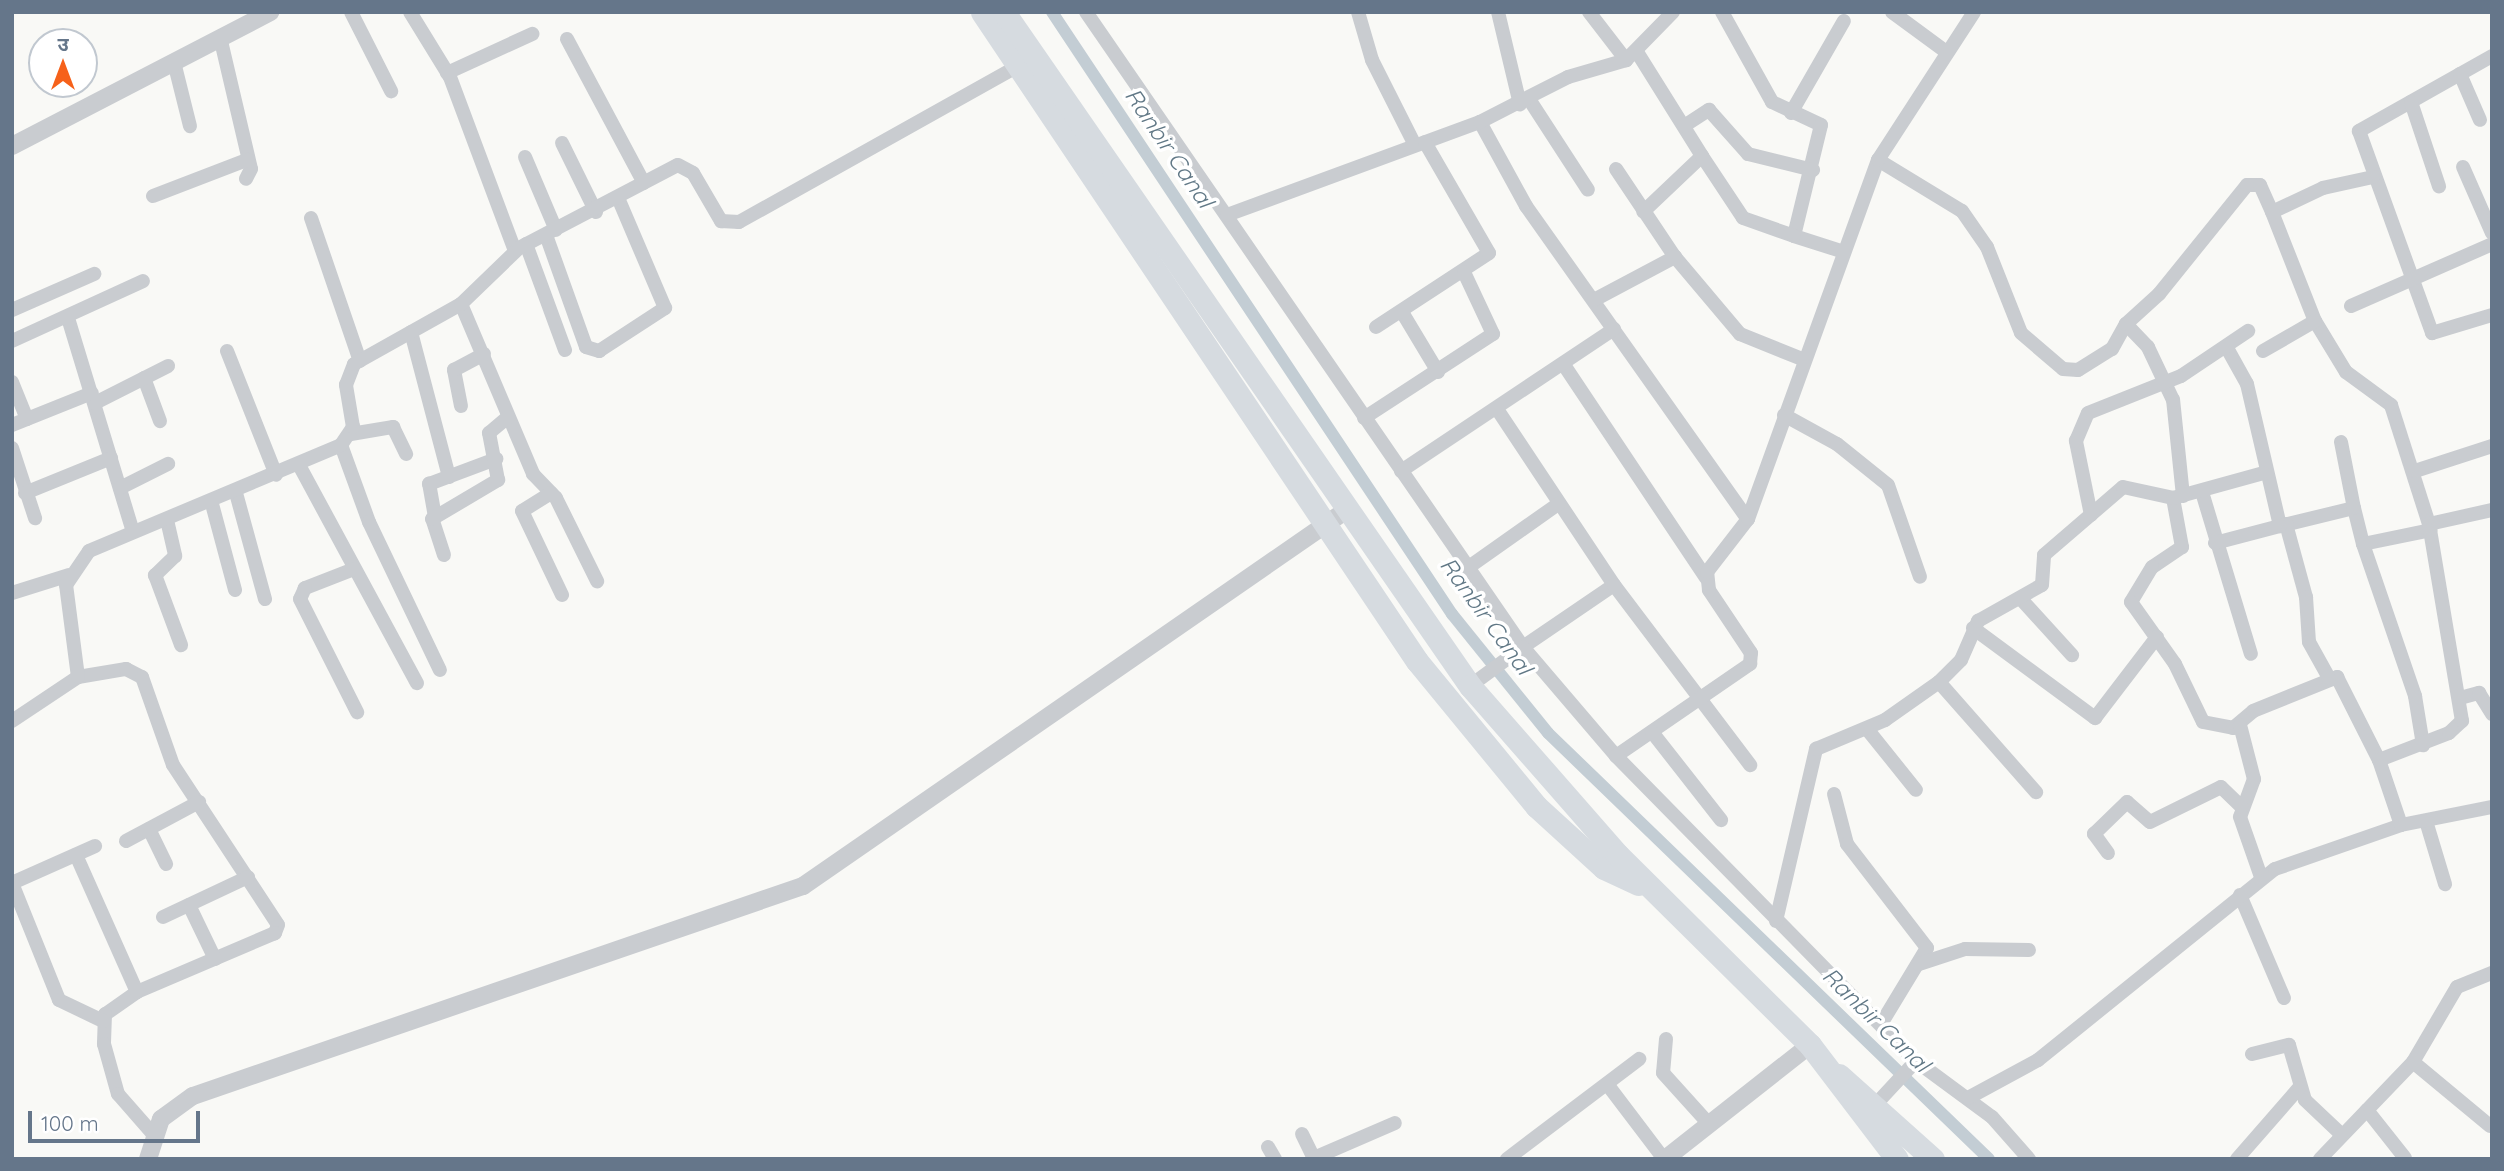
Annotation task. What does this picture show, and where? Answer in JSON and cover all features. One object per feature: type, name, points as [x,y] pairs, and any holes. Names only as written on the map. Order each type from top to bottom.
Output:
[{"type":"highway","points":[[992,16],[1018,66],[1417,661],[1536,806],[1604,868],[1655,894]]},
{"type":"highway","points":[[992,16],[1345,511],[1477,681],[1655,894],[1817,1054],[1876,1104],[1933,1159]]},
{"type":"highway","points":[[1817,1054],[1856,1113],[1897,1159]]},
{"type":"street","points":[[12,146],[175,66],[270,12]]},
{"type":"street","points":[[352,12],[391,91]]},
{"type":"street","points":[[410,12],[447,73],[565,350]]},
{"type":"street","points":[[1086,12],[1466,569],[1523,647],[1616,756],[1776,921],[1881,1024],[1912,1065],[1968,1098],[2029,1159]]},
{"type":"street","points":[[1358,12],[1372,60],[1420,144],[1489,248],[1464,272],[1376,327]]},
{"type":"street","points":[[1499,12],[1525,101],[1588,190]]},
{"type":"street","points":[[1227,215],[1479,122],[1525,101],[1568,76],[1631,56],[1673,12]]},
{"type":"street","points":[[1722,12],[1767,96],[1791,113],[1823,129],[1794,236]]},
{"type":"street","points":[[1892,12],[1945,51]]},
{"type":"street","points":[[1706,579],[1748,519],[1841,251],[1878,160],[1945,51],[1974,12]]},
{"type":"street","points":[[1591,13],[1631,56],[1684,126],[1743,218],[1841,251]]},
{"type":"street","points":[[1791,113],[1844,21]]},
{"type":"street","points":[[447,73],[532,34]]},
{"type":"street","points":[[567,39],[644,183]]},
{"type":"street","points":[[221,41],[247,160],[246,179]]},
{"type":"street","points":[[2492,56],[2360,128],[2373,177],[2432,332],[2492,314]]},
{"type":"street","points":[[175,66],[190,126]]},
{"type":"street","points":[[440,670],[369,522],[346,440],[346,377],[360,361],[461,304],[520,248],[596,212],[644,183],[685,166],[721,222],[738,222],[1018,66]]},
{"type":"street","points":[[2459,74],[2480,120]]},
{"type":"street","points":[[2411,102],[2439,186]]},
{"type":"street","points":[[1684,126],[1709,110],[1748,154],[1813,170]]},
{"type":"street","points":[[1479,122],[1526,206],[1748,519]]},
{"type":"street","points":[[562,143],[596,212]]},
{"type":"street","points":[[1643,212],[1702,156]]},
{"type":"street","points":[[525,157],[586,346],[599,351],[665,308],[618,198]]},
{"type":"street","points":[[153,195],[247,160]]},
{"type":"street","points":[[1878,160],[1929,188],[1962,211],[1987,247],[2021,334],[2063,369],[2078,370],[2112,349],[2126,324],[2159,294],[2247,184],[2260,185],[2315,321],[2353,381],[2389,400],[2415,471],[2430,527],[2460,698],[2459,727],[2423,745],[2379,760]]},
{"type":"street","points":[[2463,167],[2492,233]]},
{"type":"street","points":[[1616,169],[1675,257],[1740,334],[1802,359]]},
{"type":"street","points":[[2272,212],[2323,188],[2373,177]]},
{"type":"street","points":[[311,218],[360,361]]},
{"type":"street","points":[[2351,306],[2492,244]]},
{"type":"street","points":[[1594,300],[1675,257]]},
{"type":"street","points":[[1364,418],[1438,372],[1495,331],[1464,272]]},
{"type":"street","points":[[12,310],[94,274]]},
{"type":"street","points":[[12,341],[68,318],[143,281]]},
{"type":"street","points":[[461,304],[533,474],[551,493],[597,580]]},
{"type":"street","points":[[1402,312],[1438,372]]},
{"type":"street","points":[[68,318],[132,529]]},
{"type":"street","points":[[2263,351],[2315,321]]},
{"type":"street","points":[[2126,324],[2167,383],[2180,433],[2178,497],[2182,547],[2152,567],[2131,594],[2207,725],[2240,725],[2253,712],[2329,678],[2342,680],[2379,760],[2401,825]]},
{"type":"street","points":[[1401,471],[1497,410],[1614,329]]},
{"type":"street","points":[[2091,515],[2078,473],[2081,421],[2096,408],[2167,383],[2227,348],[2248,331]]},
{"type":"street","points":[[411,332],[449,477]]},
{"type":"street","points":[[2227,348],[2247,384],[2264,473],[2306,597],[2309,642],[2329,678]]},
{"type":"street","points":[[226,351],[276,475]]},
{"type":"street","points":[[461,406],[455,368],[484,354]]},
{"type":"street","points":[[1564,365],[1706,579],[1752,657],[1699,702],[1616,756]]},
{"type":"street","points":[[12,425],[93,398],[168,366]]},
{"type":"street","points":[[144,378],[160,421]]},
{"type":"street","points":[[12,382],[27,419]]},
{"type":"street","points":[[1497,410],[1614,585],[1699,702],[1750,765]]},
{"type":"street","points":[[1784,415],[1833,442],[1895,494],[1920,577]]},
{"type":"street","points":[[444,555],[431,525],[435,517],[496,483],[496,459],[490,428],[508,417]]},
{"type":"street","points":[[78,677],[66,595],[69,575],[89,551],[132,529],[212,504],[299,465],[346,440],[393,426],[406,454]]},
{"type":"street","points":[[2341,442],[2363,544],[2415,696],[2423,745]]},
{"type":"street","points":[[2415,471],[2492,446]]},
{"type":"street","points":[[12,448],[35,518]]},
{"type":"street","points":[[25,493],[111,458]]},
{"type":"street","points":[[435,517],[426,489],[496,459]]},
{"type":"street","points":[[120,488],[168,464]]},
{"type":"street","points":[[299,465],[417,682]]},
{"type":"street","points":[[1776,921],[1811,758],[1822,744],[1867,729],[1938,682],[1961,660],[1973,628],[1988,612],[2021,599],[2042,585],[2043,555],[2126,486],[2178,497],[2264,473]]},
{"type":"street","points":[[2202,492],[2250,654]]},
{"type":"street","points":[[236,493],[265,599]]},
{"type":"street","points":[[551,493],[522,511],[562,595]]},
{"type":"street","points":[[212,504],[235,590]]},
{"type":"street","points":[[1466,569],[1558,504]]},
{"type":"street","points":[[2215,543],[2354,508]]},
{"type":"street","points":[[2363,544],[2492,510]]},
{"type":"street","points":[[148,1159],[153,1134],[174,1107],[193,1096],[803,886],[1345,511]]},
{"type":"street","points":[[167,520],[175,556],[155,575],[181,645]]},
{"type":"street","points":[[354,569],[305,588],[300,599],[357,712]]},
{"type":"street","points":[[12,593],[69,575]]},
{"type":"street","points":[[1477,681],[1614,585]]},
{"type":"street","points":[[2021,599],[2072,655]]},
{"type":"street","points":[[1973,628],[2095,718],[2157,637]]},
{"type":"street","points":[[12,721],[78,677],[126,669],[138,673],[164,749],[248,877],[277,931],[116,1002],[103,1021],[118,1094],[153,1134]]},
{"type":"street","points":[[1938,682],[2036,792]]},
{"type":"street","points":[[2460,698],[2479,693],[2492,714]]},
{"type":"street","points":[[2240,725],[2254,769],[2241,806]]},
{"type":"street","points":[[1867,729],[1916,790]]},
{"type":"street","points":[[1652,732],[1721,820]]},
{"type":"street","points":[[2108,853],[2094,834],[2127,802],[2150,822],[2221,786],[2241,806],[2261,877]]},
{"type":"street","points":[[1835,794],[1847,844],[1926,945],[1919,964],[1881,1024]]},
{"type":"street","points":[[127,841],[199,802]]},
{"type":"street","points":[[1968,1098],[2038,1060],[2261,877],[2401,825],[2492,807]]},
{"type":"street","points":[[2426,821],[2445,884]]},
{"type":"street","points":[[149,829],[166,864]]},
{"type":"street","points":[[95,846],[12,883],[59,1000],[103,1021]]},
{"type":"street","points":[[76,855],[136,992]]},
{"type":"street","points":[[163,917],[248,877]]},
{"type":"street","points":[[2240,895],[2284,998]]},
{"type":"street","points":[[189,905],[215,959]]},
{"type":"street","points":[[1919,964],[1965,949],[2029,950]]},
{"type":"street","points":[[2320,1159],[2341,1134],[2413,1062],[2457,987],[2492,974]]},
{"type":"street","points":[[1665,1039],[1663,1073],[1710,1125]]},
{"type":"street","points":[[2252,1054],[2289,1045],[2299,1088],[2341,1134]]},
{"type":"street","points":[[1607,1084],[1665,1159],[1710,1125],[1817,1054]]},
{"type":"street","points":[[1507,1159],[1639,1059]]},
{"type":"street","points":[[2413,1062],[2490,1126]]},
{"type":"street","points":[[1876,1104],[1912,1065]]},
{"type":"street","points":[[2237,1159],[2299,1088]]},
{"type":"street","points":[[2367,1110],[2405,1158]]},
{"type":"street","points":[[1302,1134],[1314,1158],[1395,1123]]},
{"type":"waterway","name":"Ranbir Canal","points":[[1052,12],[1452,614],[1548,733],[1989,1159]]}]
